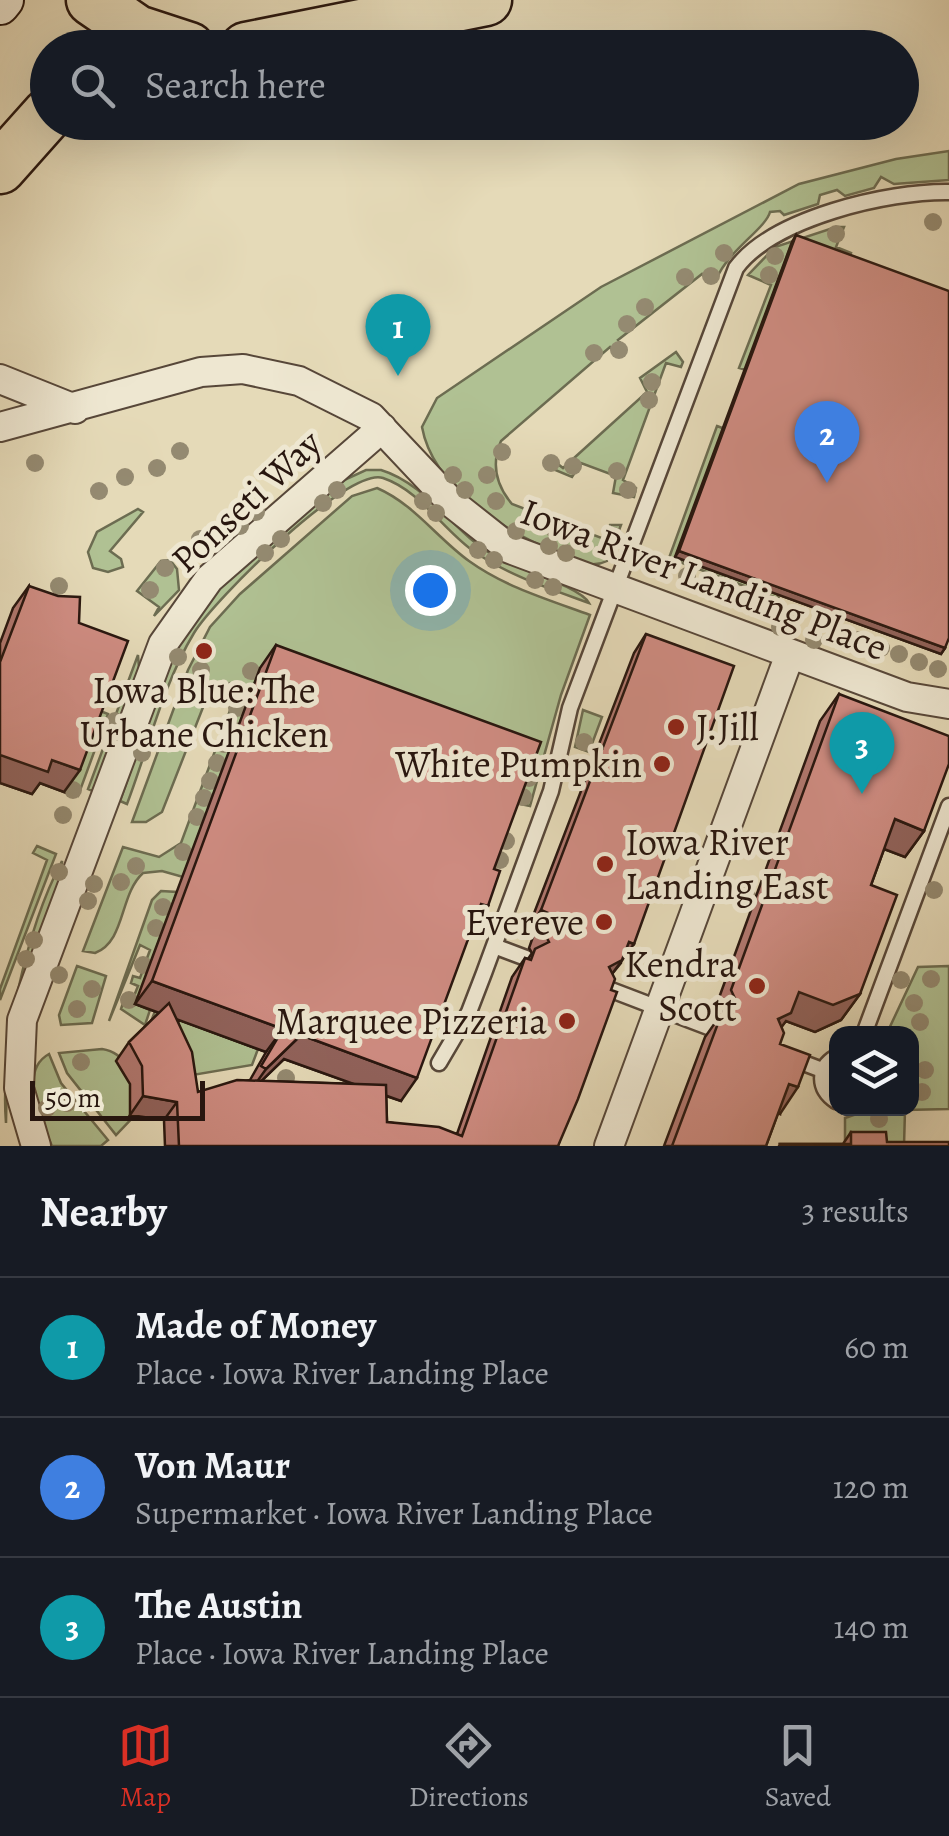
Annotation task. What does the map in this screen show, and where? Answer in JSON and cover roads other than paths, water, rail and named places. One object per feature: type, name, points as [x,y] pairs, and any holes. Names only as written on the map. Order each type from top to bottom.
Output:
[{"type":"highway","points":[[92,0],[135,30]]},
{"type":"highway","points":[[336,30],[486,0]]},
{"type":"highway","points":[[0,168],[30,134]]},
{"type":"street","name":"Iowa River Landing Place","points":[[0,426],[75,409],[167,379],[244,369],[299,381],[334,396],[382,428],[484,532],[510,548],[907,697],[949,704]]},
{"type":"street","points":[[0,379],[75,409]]},
{"type":"street","name":"Ponseti Way","points":[[36,1146],[20,1088],[22,1020],[163,644],[209,579],[382,428]]},
{"type":"street","points":[[609,1146],[790,654]]},
{"type":"lane","points":[[439,1063],[470,1012],[551,791],[570,708],[728,285],[748,252],[798,224],[888,199],[949,192]]},
{"type":"lane","points":[[867,1026],[949,806]]},
{"type":"lane","points":[[494,946],[526,958]]},
{"type":"lane","points":[[606,988],[708,1027]]},
{"type":"lane","points":[[769,1050],[822,1070]]},
{"type":"lane","points":[[829,1063],[822,1070],[822,1086],[829,1093]]},
{"type":"place","name":"Made of Money","points":[[398,376]]},
{"type":"place","name":"Von Maur","points":[[827,483]]},
{"type":"place","name":"Iowa Blue: The Urbane Chicken","points":[[204,651]]},
{"type":"place","name":"J.Jill","points":[[676,727]]},
{"type":"place","name":"White Pumpkin","points":[[662,764]]},
{"type":"place","name":"The Austin","points":[[862,794]]},
{"type":"place","name":"Iowa River Landing East","points":[[605,864]]},
{"type":"place","name":"Evereve","points":[[604,922]]},
{"type":"place","name":"Kendra Scott","points":[[757,986]]},
{"type":"place","name":"Marquee Pizzeria","points":[[567,1021]]}]
